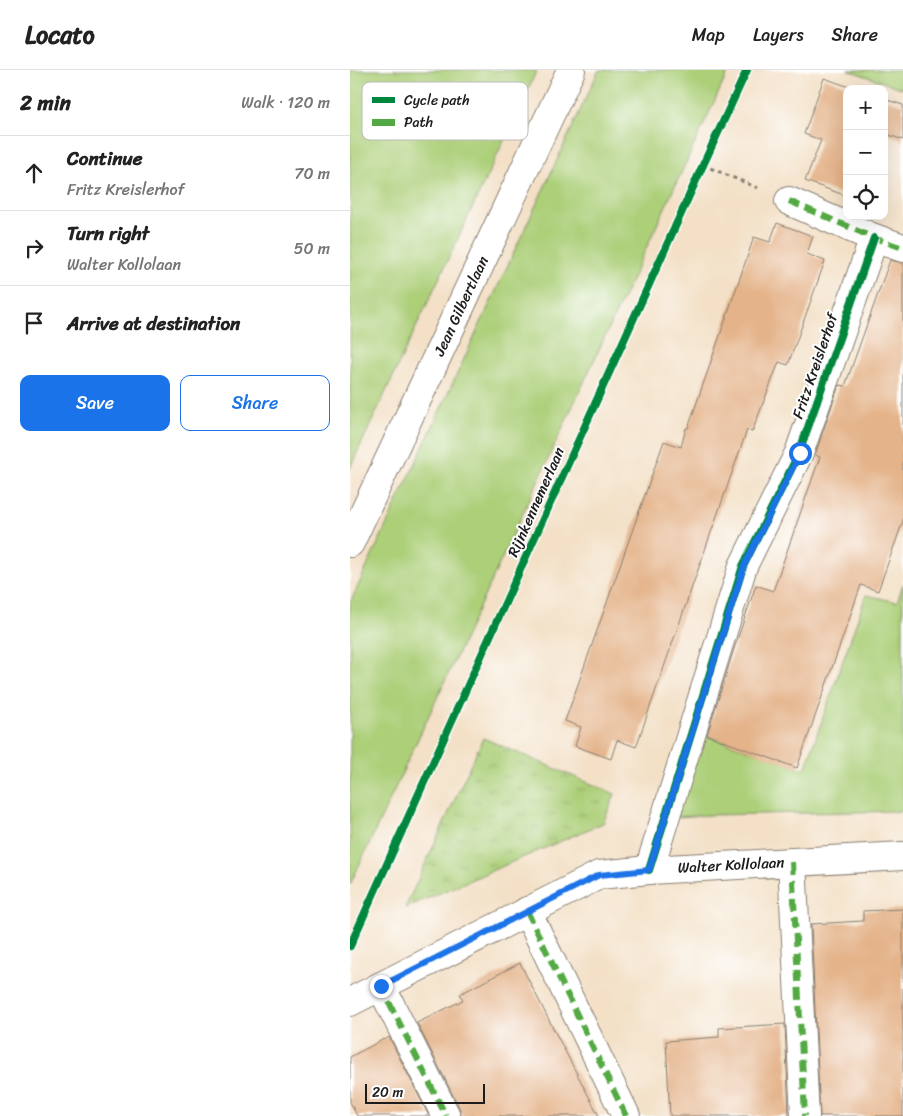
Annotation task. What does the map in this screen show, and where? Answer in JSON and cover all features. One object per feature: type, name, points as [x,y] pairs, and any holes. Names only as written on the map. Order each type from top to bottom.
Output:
[{"type":"street","name":"Jean Gilbertlaan","points":[[350,543],[571,70]]},
{"type":"street","points":[[789,201],[874,238],[903,248]]},
{"type":"street","name":"Fritz Kreislerhof","points":[[649,870],[744,566],[800,453],[874,238]]},
{"type":"street","name":"Walter Kollolaan","points":[[350,1002],[599,875],[649,870],[903,856]]},
{"type":"street","points":[[792,862],[805,1116]]},
{"type":"street","points":[[527,911],[626,1116]]},
{"type":"street","points":[[381,986],[446,1116]]},
{"type":"path","points":[[699,174],[707,156]]},
{"type":"path","points":[[703,165],[789,201]]},
{"type":"green space","points":[[350,70],[537,70],[528,89],[528,82],[362,82],[362,140],[504,140],[350,468]]},
{"type":"green space","points":[[599,70],[729,70],[350,885],[350,603]]},
{"type":"green space","points":[[848,70],[903,70],[903,89]]},
{"type":"green space","points":[[903,584],[903,811],[676,817],[701,734],[805,769],[866,595],[897,602]]},
{"type":"green space","points":[[483,738],[615,794],[603,823],[405,908]]},
{"type":"building","points":[[824,78],[844,85],[843,195],[805,181],[821,140],[804,134]]},
{"type":"building","points":[[888,100],[903,105],[903,140],[888,134]]},
{"type":"building","points":[[777,223],[813,236],[807,254],[825,261],[788,365],[779,362],[752,432],[747,430],[636,747],[617,740],[611,759],[575,746],[581,727],[565,721],[664,441],[681,447],[686,428],[688,428],[754,237],[770,242]]},
{"type":"building","points":[[890,260],[903,263],[903,521],[878,591],[861,585],[797,768],[707,735],[756,585],[773,591],[820,457],[815,455],[839,385],[845,386]]},
{"type":"building","points":[[903,909],[903,1116],[820,1116],[811,924],[863,921],[863,911]]},
{"type":"building","points":[[520,963],[599,1116],[461,1116],[460,1109],[417,1023],[463,1000],[460,994]]},
{"type":"building","points":[[785,1024],[789,1116],[670,1116],[666,1041],[719,1037],[719,1028]]},
{"type":"building","points":[[389,1037],[429,1116],[357,1116],[350,1102],[350,1057]]},
{"type":"marked path","points":[[789,201],[874,238],[903,248]]},
{"type":"marked path","points":[[792,862],[805,1116]]},
{"type":"marked path","points":[[527,911],[626,1116]]},
{"type":"marked path","points":[[381,986],[446,1116]]},
{"type":"cycle path","name":"Rijnkennemerlaan","points":[[350,946],[747,70]]},
{"type":"cycle path","points":[[649,870],[743,566],[799,453],[874,238]]},
{"type":"route","points":[[381,986],[599,875],[649,870],[744,566],[800,453]]}]
